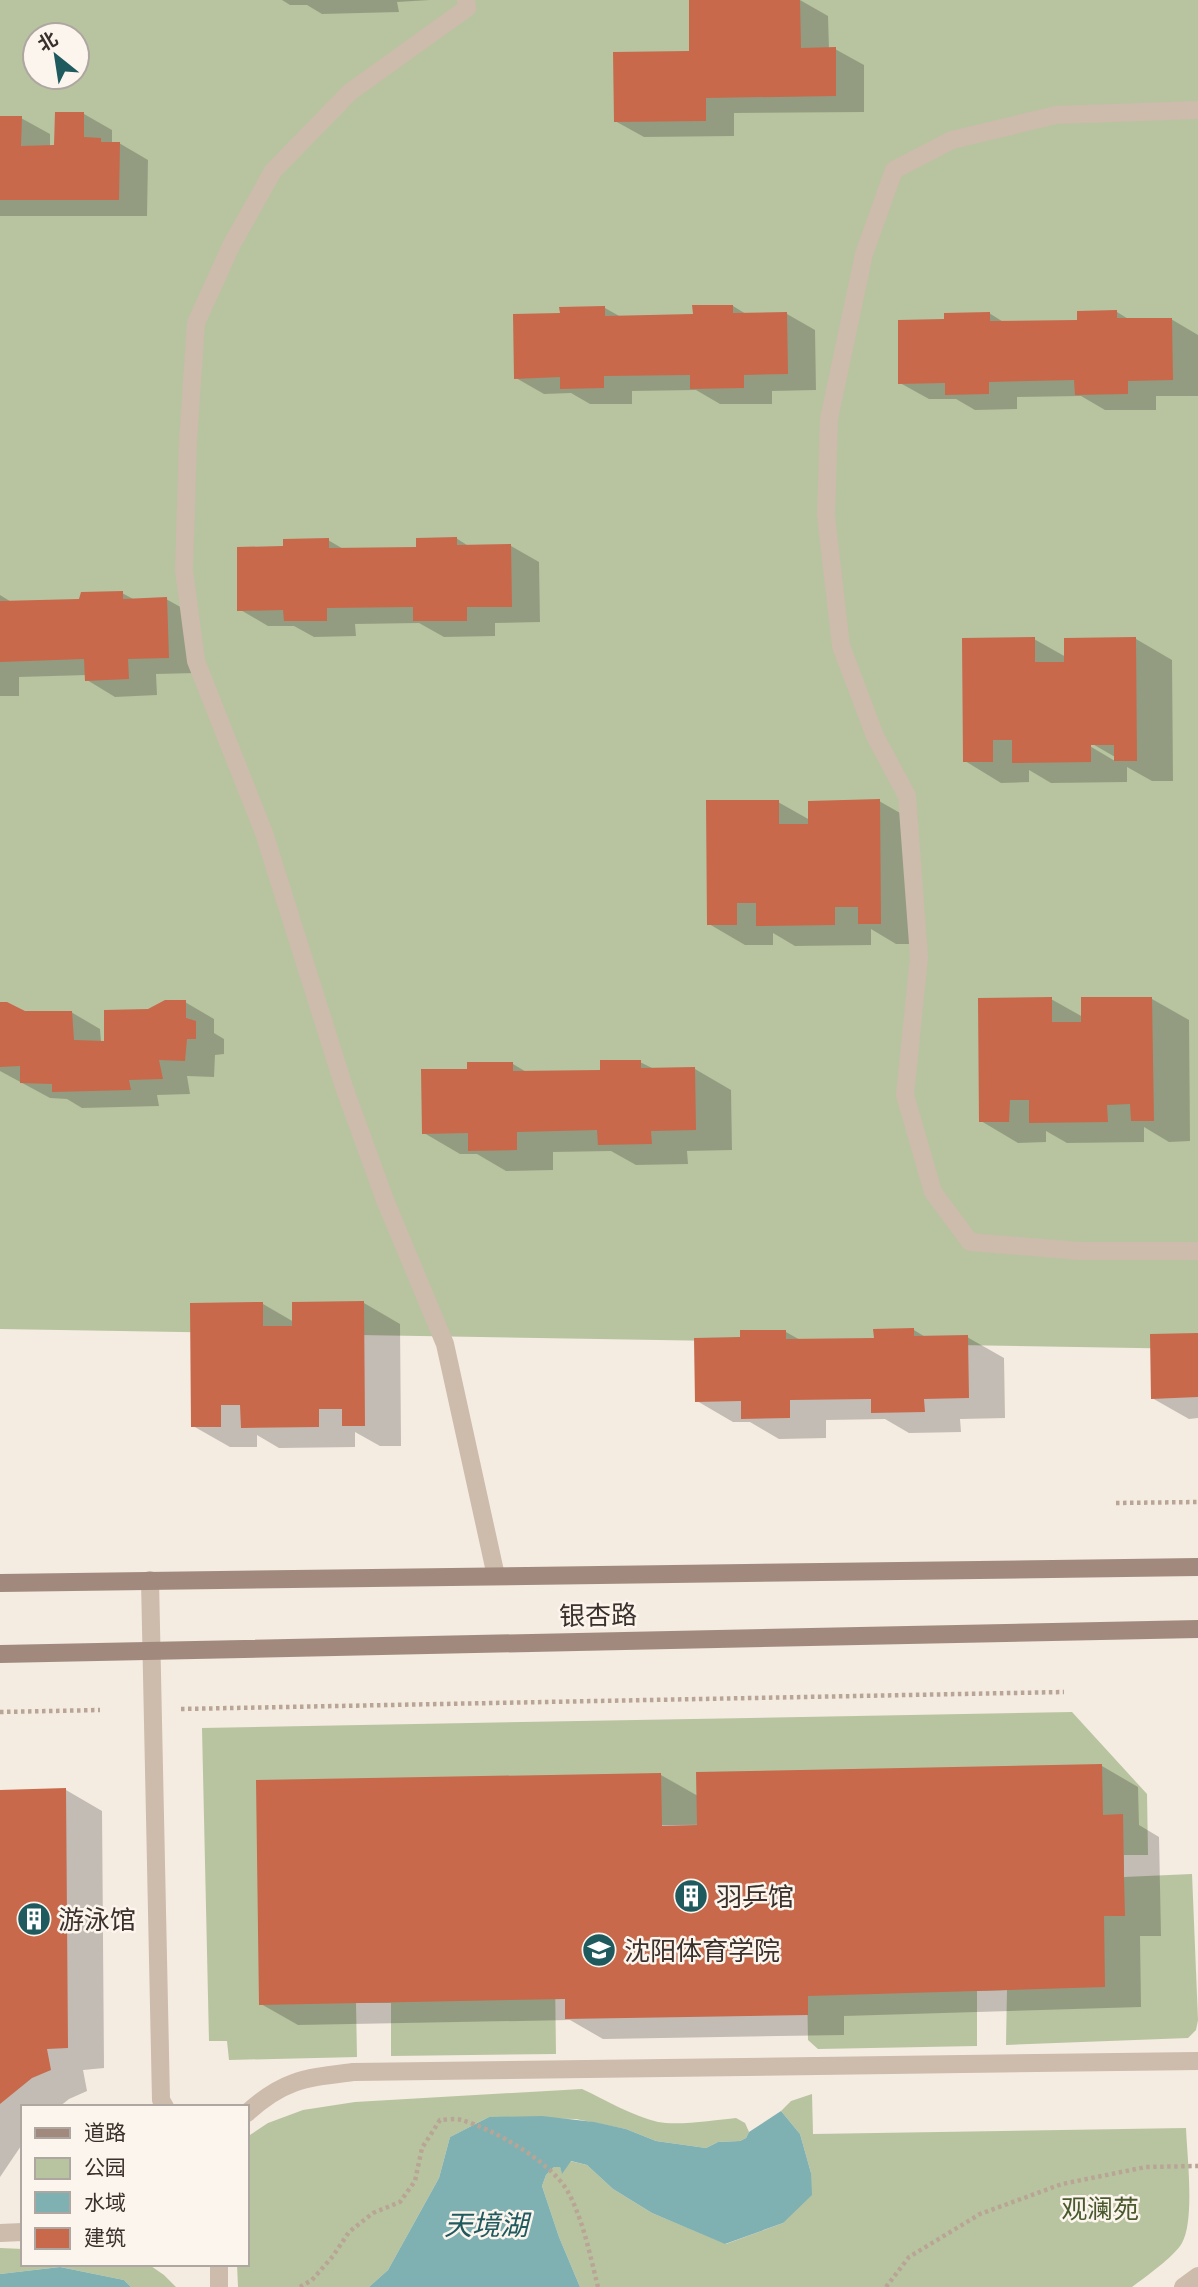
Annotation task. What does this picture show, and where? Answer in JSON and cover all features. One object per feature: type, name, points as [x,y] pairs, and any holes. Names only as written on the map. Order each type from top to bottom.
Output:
[{"type":"street","points":[[471,3],[350,92],[273,171],[232,244],[196,323],[188,441],[184,570],[196,661],[264,833],[344,1087],[385,1200],[445,1344],[496,1576]]},
{"type":"street","points":[[1198,110],[1056,115],[952,140],[894,170],[864,254],[829,419],[826,516],[841,646],[875,736],[907,796],[919,957],[905,1095],[933,1192],[970,1242],[1080,1251],[1198,1251]]},
{"type":"street","points":[[0,1583],[1198,1567]]},
{"type":"street","points":[[150,1580],[161,2100],[164,2105]]},
{"type":"street","name":"银杏路","points":[[0,1654],[1198,1629]]},
{"type":"street","points":[[248,2112],[265,2096],[299,2079],[353,2072],[1198,2061]]},
{"type":"street","points":[[0,2233],[21,2232]]},
{"type":"street","points":[[219,2266],[219,2287]]},
{"type":"street","points":[[1183,2287],[1198,2276]]},
{"type":"path","points":[[1116,1503],[1198,1502]]},
{"type":"path","points":[[176,1709],[1064,1692]]},
{"type":"path","points":[[0,1712],[100,1710]]},
{"type":"path","points":[[300,2287],[312,2280],[349,2232],[373,2213],[400,2202],[415,2181],[422,2148],[440,2120],[459,2119],[497,2135],[526,2152],[554,2175],[566,2190],[584,2233],[598,2287]]},
{"type":"path","points":[[886,2287],[909,2257],[980,2214],[1062,2184],[1115,2172],[1146,2167],[1198,2166]]},
{"type":"green space","points":[[0,0],[1198,0],[1198,1349],[0,1329]]},
{"type":"green space","points":[[1072,1712],[1147,1794],[1148,1855],[1124,1855],[1124,1877],[1192,1874],[1198,2020],[1196,2030],[1188,2038],[1006,2045],[1007,1990],[977,1991],[977,2046],[818,2049],[808,2040],[804,1824],[553,1826],[556,2054],[391,2056],[391,2003],[356,2003],[357,2057],[229,2060],[227,2041],[209,2041],[202,1728]]},
{"type":"green space","points":[[582,2089],[629,2112],[658,2122],[686,2123],[736,2118],[745,2123],[749,2132],[746,2138],[740,2141],[718,2142],[706,2148],[656,2141],[626,2129],[576,2119],[489,2117],[450,2137],[439,2178],[388,2270],[369,2287],[238,2287],[237,2266],[248,2266],[250,2135],[268,2123],[303,2110],[355,2102]]},
{"type":"green space","name":"观澜苑","points":[[812,2094],[813,2134],[1186,2128],[1189,2204],[1186,2233],[1182,2243],[1166,2260],[1132,2287],[580,2287],[542,2186],[546,2175],[554,2167],[560,2167],[562,2173],[570,2161],[587,2165],[613,2189],[652,2213],[726,2244],[783,2223],[811,2173],[800,2134],[781,2111],[791,2101]]},
{"type":"green space","points":[[0,2248],[21,2249],[21,2266],[151,2266],[176,2287],[131,2287],[124,2280],[60,2267],[0,2274]]},
{"type":"water","name":"天境湖","points":[[781,2111],[800,2134],[811,2173],[812,2195],[783,2223],[725,2244],[652,2213],[613,2189],[587,2165],[571,2161],[562,2174],[560,2167],[554,2167],[546,2175],[542,2186],[580,2287],[369,2287],[388,2270],[439,2178],[450,2137],[489,2117],[542,2116],[594,2122],[626,2129],[656,2141],[706,2148],[718,2142],[740,2141]]},
{"type":"water","points":[[60,2267],[124,2280],[131,2287],[0,2287],[0,2274]]},
{"type":"building","points":[[689,0],[800,0],[801,48],[836,47],[836,96],[706,98],[706,121],[614,122],[613,52],[689,51]]},
{"type":"building","points":[[55,112],[84,112],[84,137],[101,138],[101,142],[120,142],[119,200],[0,200],[0,116],[22,116],[21,146],[54,145]]},
{"type":"building","points":[[692,305],[733,305],[733,313],[787,312],[788,374],[744,375],[744,388],[690,389],[690,375],[604,376],[604,388],[560,389],[560,377],[514,379],[513,314],[560,313],[559,307],[605,306],[605,316],[693,314]]},
{"type":"building","points":[[1117,310],[1117,318],[1172,318],[1173,380],[1128,381],[1128,394],[1075,395],[1074,380],[989,382],[989,394],[945,395],[945,383],[898,384],[898,320],[944,319],[944,313],[990,312],[990,321],[1077,320],[1077,311]]},
{"type":"building","points":[[457,537],[457,545],[511,544],[512,607],[467,607],[467,621],[413,621],[413,607],[327,608],[327,621],[284,621],[283,610],[237,611],[237,547],[283,546],[283,539],[329,538],[329,548],[416,547],[416,538]]},
{"type":"building","points":[[123,591],[123,599],[167,597],[169,658],[128,659],[129,679],[85,681],[84,659],[0,662],[0,601],[79,599],[81,592]]},
{"type":"building","points":[[1035,637],[1035,662],[1064,662],[1064,638],[1136,637],[1137,761],[1114,761],[1114,745],[1091,745],[1091,762],[1012,763],[1012,740],[993,740],[993,762],[963,762],[962,638]]},
{"type":"building","points":[[880,799],[881,924],[858,924],[858,907],[835,907],[835,925],[756,926],[756,903],[737,903],[737,925],[707,925],[706,800],[779,800],[779,824],[808,824],[808,801]]},
{"type":"building","points":[[1052,997],[1052,1022],[1081,1022],[1081,997],[1152,997],[1154,1121],[1131,1121],[1130,1104],[1107,1105],[1108,1122],[1029,1123],[1029,1100],[1010,1100],[1009,1122],[979,1122],[978,998]]},
{"type":"building","points":[[165,1000],[186,1000],[186,1018],[196,1021],[196,1039],[187,1039],[185,1061],[159,1060],[163,1079],[129,1080],[131,1090],[52,1092],[52,1084],[20,1083],[20,1066],[0,1067],[0,1002],[7,1002],[25,1011],[72,1011],[74,1040],[104,1041],[104,1010],[148,1009]]},
{"type":"building","points":[[600,1060],[641,1060],[641,1068],[695,1067],[696,1130],[651,1131],[652,1144],[598,1145],[597,1130],[517,1132],[517,1150],[468,1151],[468,1133],[422,1134],[421,1069],[467,1069],[467,1062],[513,1062],[513,1071],[600,1070]]},
{"type":"building","points":[[364,1301],[365,1426],[342,1426],[342,1409],[319,1409],[319,1427],[241,1428],[240,1405],[221,1405],[221,1427],[191,1427],[190,1303],[263,1302],[263,1326],[292,1326],[292,1302]]},
{"type":"building","points":[[914,1328],[914,1336],[968,1335],[969,1398],[924,1399],[925,1412],[871,1413],[871,1399],[790,1400],[790,1418],[741,1419],[741,1401],[695,1402],[694,1338],[740,1337],[740,1330],[786,1330],[786,1339],[874,1338],[873,1329]]},
{"type":"building","points":[[1198,1333],[1198,1397],[1151,1399],[1150,1334]]},
{"type":"building","name":"羽乒馆","points":[[1102,1764],[1103,1815],[1123,1814],[1125,1916],[1104,1916],[1105,1987],[808,1996],[808,2015],[565,2019],[565,1999],[259,2005],[256,1780],[661,1773],[662,1826],[697,1825],[696,1772]]},
{"type":"building","name":"游泳馆","points":[[66,1788],[68,2048],[47,2049],[51,2070],[32,2078],[0,2104],[0,1790]]},
{"type":"place","name":"羽乒馆","points":[[691,1896]]},
{"type":"place","name":"游泳馆","points":[[34,1919]]},
{"type":"place","name":"沈阳体育学院","points":[[599,1950]]}]
